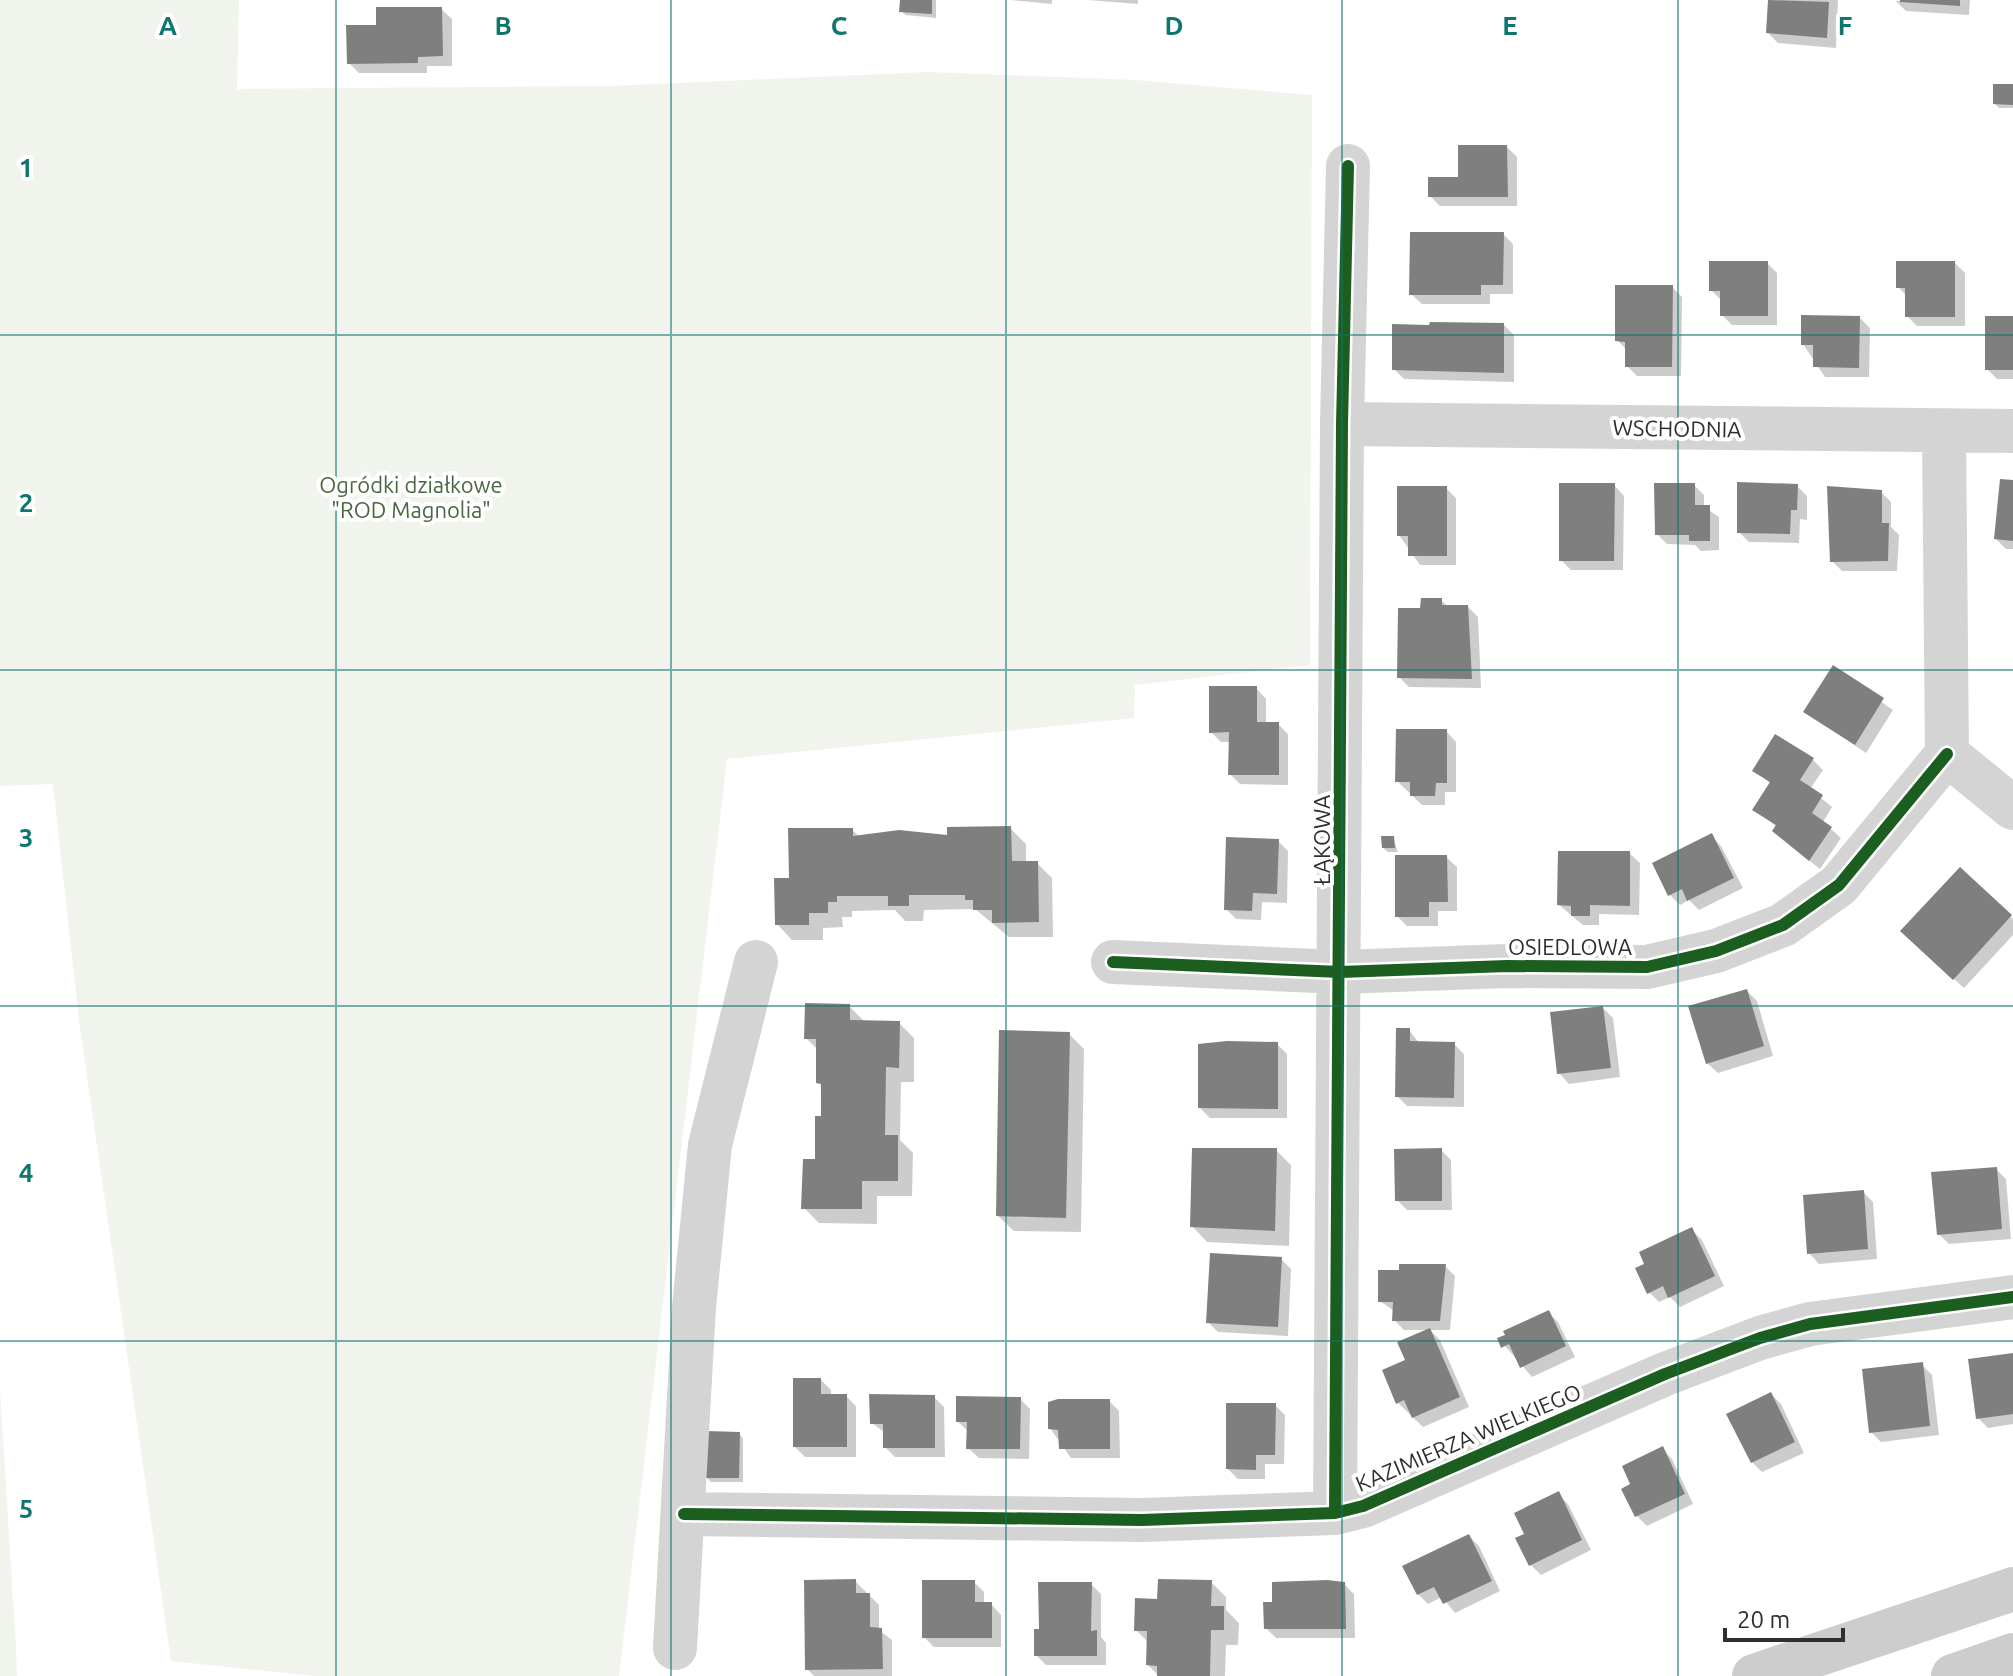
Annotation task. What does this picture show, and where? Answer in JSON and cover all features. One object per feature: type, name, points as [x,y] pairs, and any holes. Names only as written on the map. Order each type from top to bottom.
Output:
[{"type":"main road","points":[[1754,1676],[2013,1589]]},
{"type":"main road","points":[[1953,1676],[2013,1655]]},
{"type":"street","name":"ŁĄKOWA","points":[[1335,1513],[1342,424],[1348,166]]},
{"type":"street","name":"WSCHODNIA","points":[[1342,424],[2013,431]]},
{"type":"street","points":[[1944,432],[1947,754],[2013,808]]},
{"type":"street","name":"OSIEDLOWA","points":[[1113,962],[1340,972],[1507,966],[1647,967],[1716,951],[1783,925],[1839,885],[1947,754]]},
{"type":"street","points":[[675,1648],[694,1307],[710,1145],[756,962]]},
{"type":"street","name":"KAZIMIERZA WIELKIEGO","points":[[684,1514],[1142,1520],[1335,1513],[1363,1506],[1665,1374],[1760,1338],[1810,1324],[2013,1297]]},
{"type":"green space","name":"Ogródki działkowe \"ROD Magnolia\"","points":[[0,0],[239,0],[237,89],[610,86],[930,72],[1136,80],[1312,95],[1310,665],[1135,685],[1134,718],[727,759],[619,1676],[314,1676],[171,1661],[79,1020],[53,784],[0,786]]},
{"type":"green space","points":[[0,1391],[16,1648],[17,1676],[0,1676]]},
{"type":"building","points":[[900,0],[932,0],[932,14],[899,12]]},
{"type":"building","points":[[1768,0],[1829,2],[1827,38],[1766,33]]},
{"type":"building","points":[[1960,0],[1960,6],[1900,2]]},
{"type":"building","points":[[376,7],[442,7],[443,56],[418,57],[418,63],[347,64],[346,25],[376,25]]},
{"type":"building","points":[[1993,84],[2013,84],[2013,105],[1993,104]]},
{"type":"building","points":[[1458,145],[1507,145],[1508,197],[1428,197],[1428,177],[1458,177]]},
{"type":"building","points":[[1410,232],[1504,232],[1503,285],[1481,285],[1481,295],[1409,295]]},
{"type":"building","points":[[1709,261],[1768,261],[1768,316],[1720,316],[1720,291],[1709,291]]},
{"type":"building","points":[[1896,261],[1955,261],[1955,317],[1905,317],[1905,288],[1896,288]]},
{"type":"building","points":[[1615,285],[1673,285],[1672,367],[1625,367],[1625,342],[1615,341]]},
{"type":"building","points":[[1801,315],[1860,316],[1859,368],[1813,367],[1813,345],[1801,345]]},
{"type":"building","points":[[1985,316],[2013,316],[2013,370],[1985,370]]},
{"type":"building","points":[[1430,322],[1504,323],[1504,373],[1392,370],[1392,324],[1429,325]]},
{"type":"building","points":[[2000,479],[2013,480],[2013,541],[1994,539]]},
{"type":"building","points":[[1737,482],[1798,484],[1797,510],[1791,510],[1790,534],[1737,533]]},
{"type":"building","points":[[1559,483],[1615,483],[1614,561],[1559,561]]},
{"type":"building","points":[[1654,483],[1695,483],[1695,505],[1710,505],[1710,541],[1689,541],[1689,535],[1655,535]]},
{"type":"building","points":[[1397,486],[1447,486],[1447,556],[1408,556],[1408,536],[1397,536]]},
{"type":"building","points":[[1827,486],[1882,490],[1882,523],[1889,523],[1888,561],[1830,562]]},
{"type":"building","points":[[1421,598],[1442,598],[1442,605],[1468,605],[1472,679],[1397,678],[1398,608],[1420,608]]},
{"type":"building","points":[[1833,665],[1884,698],[1855,745],[1803,712]]},
{"type":"building","points":[[1209,686],[1257,686],[1257,722],[1279,722],[1279,775],[1228,775],[1229,732],[1209,733]]},
{"type":"building","points":[[1396,729],[1447,729],[1447,783],[1436,783],[1435,796],[1410,796],[1410,782],[1395,782]]},
{"type":"building","points":[[1775,734],[1814,758],[1800,780],[1823,795],[1812,813],[1832,827],[1809,861],[1772,831],[1776,825],[1752,810],[1770,782],[1752,771]]},
{"type":"building","points":[[1011,826],[1012,861],[1038,861],[1039,922],[992,923],[992,910],[973,910],[973,900],[965,900],[965,895],[909,895],[909,906],[888,906],[888,896],[837,896],[837,902],[828,902],[828,913],[809,913],[809,925],[775,925],[774,878],[789,878],[788,828],[853,828],[853,836],[899,830],[947,835],[947,827]]},
{"type":"building","points":[[1712,833],[1734,878],[1687,901],[1682,889],[1668,896],[1652,863]]},
{"type":"building","points":[[1381,836],[1394,836],[1395,848],[1382,848]]},
{"type":"building","points":[[1226,837],[1279,839],[1277,894],[1253,893],[1252,911],[1224,910]]},
{"type":"building","points":[[1558,851],[1630,851],[1630,906],[1590,905],[1590,916],[1571,916],[1571,906],[1557,905]]},
{"type":"building","points":[[1395,855],[1447,855],[1448,902],[1429,902],[1429,917],[1395,917]]},
{"type":"building","points":[[1960,867],[2012,915],[1953,980],[1900,931]]},
{"type":"building","points":[[1747,989],[1764,1046],[1706,1064],[1688,1006]]},
{"type":"building","points":[[805,1003],[850,1004],[850,1020],[900,1021],[899,1068],[886,1067],[885,1135],[898,1135],[898,1181],[862,1181],[862,1209],[801,1209],[803,1159],[815,1159],[815,1116],[821,1116],[821,1084],[816,1083],[816,1039],[804,1039]]},
{"type":"building","points":[[1603,1006],[1611,1068],[1557,1074],[1550,1012]]},
{"type":"building","points":[[1396,1028],[1410,1028],[1410,1041],[1455,1042],[1454,1098],[1395,1097]]},
{"type":"building","points":[[999,1030],[1070,1032],[1066,1218],[996,1216]]},
{"type":"building","points":[[1278,1042],[1278,1109],[1198,1108],[1198,1044]]},
{"type":"building","points":[[1192,1148],[1277,1148],[1275,1231],[1190,1227]]},
{"type":"building","points":[[1442,1148],[1442,1201],[1395,1201],[1394,1149]]},
{"type":"building","points":[[1997,1167],[2002,1229],[1937,1235],[1931,1172]]},
{"type":"building","points":[[1864,1190],[1868,1249],[1807,1254],[1803,1195]]},
{"type":"building","points":[[1692,1227],[1715,1276],[1668,1298],[1663,1286],[1647,1294],[1635,1268],[1644,1264],[1639,1252]]},
{"type":"building","points":[[1210,1253],[1282,1257],[1278,1327],[1206,1323]]},
{"type":"building","points":[[1399,1264],[1446,1264],[1440,1321],[1392,1321],[1393,1302],[1378,1302],[1378,1270],[1399,1270]]},
{"type":"building","points":[[1549,1310],[1566,1346],[1520,1368],[1509,1344],[1501,1348],[1497,1338],[1505,1335],[1503,1331]]},
{"type":"building","points":[[1430,1328],[1460,1397],[1412,1418],[1404,1400],[1396,1404],[1382,1370],[1405,1360],[1397,1342]]},
{"type":"building","points":[[2013,1353],[2013,1414],[1976,1419],[1968,1359]]},
{"type":"building","points":[[1923,1362],[1930,1426],[1869,1433],[1862,1369]]},
{"type":"building","points":[[793,1378],[821,1378],[821,1394],[847,1394],[847,1447],[793,1447]]},
{"type":"building","points":[[1771,1392],[1795,1442],[1751,1463],[1726,1414]]},
{"type":"building","points":[[869,1394],[935,1395],[935,1448],[883,1448],[883,1424],[870,1424]]},
{"type":"building","points":[[956,1396],[1021,1397],[1020,1449],[966,1449],[967,1422],[956,1422]]},
{"type":"building","points":[[1058,1399],[1110,1399],[1110,1449],[1059,1449],[1058,1430],[1048,1429],[1048,1402]]},
{"type":"building","points":[[1226,1403],[1276,1403],[1275,1455],[1256,1455],[1256,1470],[1226,1469]]},
{"type":"building","points":[[706,1431],[740,1432],[739,1478],[704,1478]]},
{"type":"building","points":[[1663,1446],[1685,1494],[1635,1517],[1621,1489],[1630,1484],[1622,1466]]},
{"type":"building","points":[[1559,1491],[1582,1540],[1529,1566],[1515,1538],[1524,1534],[1514,1513]]},
{"type":"building","points":[[1469,1534],[1492,1581],[1443,1604],[1434,1587],[1417,1595],[1402,1566]]},
{"type":"building","points":[[856,1579],[856,1593],[870,1593],[870,1627],[882,1628],[883,1669],[805,1670],[804,1580]]},
{"type":"building","points":[[1158,1579],[1212,1580],[1211,1606],[1224,1606],[1224,1630],[1211,1630],[1210,1676],[1157,1676],[1157,1666],[1146,1665],[1147,1631],[1134,1631],[1135,1598],[1157,1599]]},
{"type":"building","points":[[922,1580],[975,1580],[975,1602],[992,1602],[992,1638],[922,1638]]},
{"type":"building","points":[[1038,1582],[1092,1582],[1091,1631],[1097,1630],[1097,1656],[1034,1656],[1034,1629],[1039,1629]]},
{"type":"building","points":[[1272,1582],[1345,1582],[1346,1629],[1264,1629],[1263,1602],[1272,1602]]},
{"type":"cycle path","points":[[1335,1513],[1342,424],[1348,166]]},
{"type":"cycle path","points":[[1113,962],[1340,972],[1507,966],[1647,967],[1716,951],[1783,925],[1839,885],[1947,754]]},
{"type":"cycle path","points":[[684,1514],[1142,1520],[1335,1513],[1363,1506],[1665,1374],[1760,1338],[1810,1324],[2013,1297]]}]
